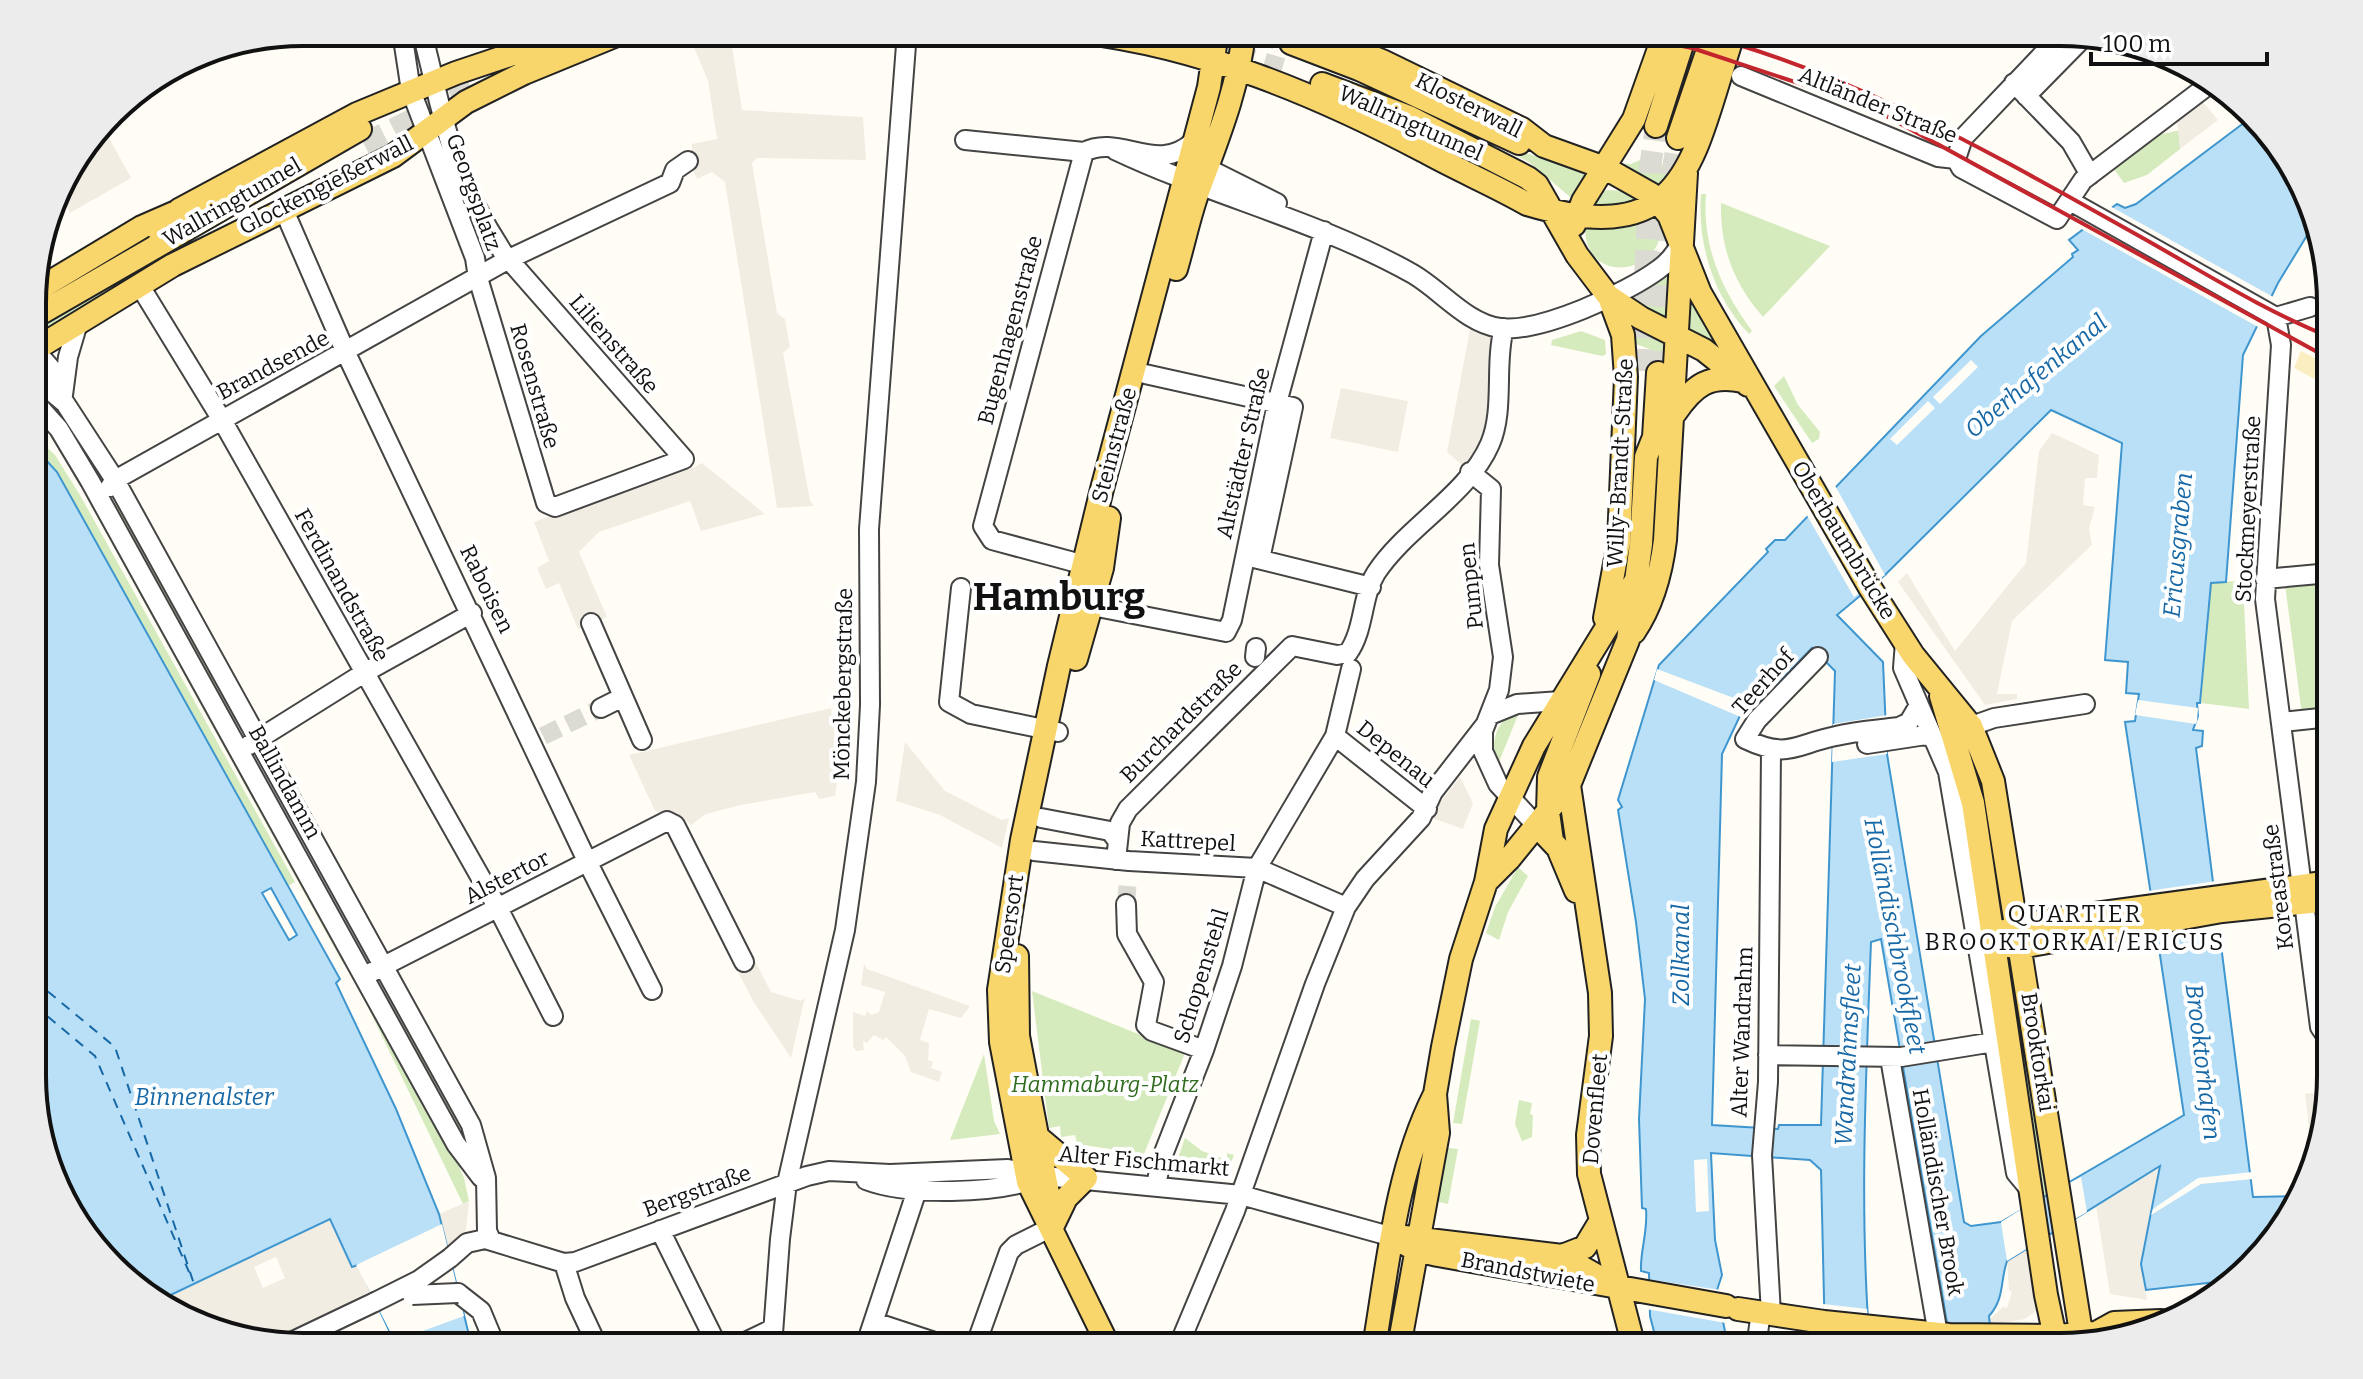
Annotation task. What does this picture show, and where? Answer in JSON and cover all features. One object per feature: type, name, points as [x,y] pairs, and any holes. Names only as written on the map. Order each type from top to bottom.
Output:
[{"type":"main road","points":[[1157,47],[1186,54],[1226,46]]},
{"type":"main road","name":"Steinstraße","points":[[1028,845],[1085,565],[1198,177],[1194,141],[1229,46]]},
{"type":"main road","name":"Steinstraße","points":[[1041,818],[1052,731],[1095,596],[1113,497],[1152,376],[1229,46]]},
{"type":"main road","points":[[1230,46],[1338,107],[1514,197],[1551,211],[1626,217],[1659,202],[1675,189],[1686,172],[1729,46]]},
{"type":"main road","name":"Wallringtunnel","points":[[1317,46],[1515,142],[1544,146]]},
{"type":"main road","points":[[1571,245],[1577,214],[1641,104],[1660,46]]},
{"type":"main road","points":[[1656,126],[1681,46]]},
{"type":"main road","points":[[1678,138],[1709,46]]},
{"type":"main road","points":[[47,284],[118,241],[357,114],[421,87],[536,47]]},
{"type":"main road","name":"Glockengießerwall","points":[[46,343],[173,265],[393,156],[466,102],[524,73],[588,47]]},
{"type":"main road","name":"Wallringtunnel","points":[[1282,69],[1409,117],[1537,185],[1551,211]]},
{"type":"main road","name":"Wallringtunnel","points":[[46,310],[217,209],[362,136],[217,223],[173,265]]},
{"type":"main road","name":"Klosterwall","points":[[1544,146],[1583,159],[1613,155]]},
{"type":"main road","points":[[1613,155],[1659,202],[1682,241]]},
{"type":"main road","name":"Willy-Brandt-Straße","points":[[1628,640],[1644,617],[1662,564],[1679,338],[1686,172]]},
{"type":"main road","points":[[179,210],[217,209]]},
{"type":"main road","points":[[157,246],[179,210]]},
{"type":"main road","points":[[1551,211],[1608,296]]},
{"type":"main road","name":"Oberbaumbrücke","points":[[1682,241],[1700,293],[1750,386],[1869,586],[1938,687],[1954,733]]},
{"type":"main road","name":"Willy-Brandt-Straße","points":[[1546,826],[1549,777],[1603,632],[1619,542],[1626,377],[1623,335],[1608,296]]},
{"type":"main road","name":"Oberbaumbrücke","points":[[1608,296],[1641,318],[1720,360],[1750,386]]},
{"type":"main road","name":"Willy-Brandt-Straße","points":[[1486,882],[1546,826],[1586,751],[1628,640],[1646,457],[1638,436],[1650,372]]},
{"type":"main road","points":[[1674,414],[1691,391],[1708,379],[1750,386]]},
{"type":"main road","name":"Willy-Brandt-Straße","points":[[1402,1332],[1438,1133],[1435,1094],[1459,970],[1486,882],[1496,829],[1509,797],[1561,701],[1636,580]]},
{"type":"main road","name":"Brooktorkai","points":[[1954,733],[1993,781],[2005,939],[2032,1197],[2054,1332]]},
{"type":"main road","name":"Dovenfleet","points":[[1569,785],[1600,993],[1601,1036],[1588,1161],[1600,1222],[1632,1291],[1633,1332]]},
{"type":"main road","points":[[1028,845],[1041,818]]},
{"type":"main road","name":"Dovenfleet","points":[[1546,826],[1565,862],[1589,925]]},
{"type":"main road","name":"Speersort","points":[[1028,845],[1015,979],[1018,1036],[1034,1134],[1032,1176]]},
{"type":"main road","name":"Speersort","points":[[1028,845],[999,1008],[1032,1176]]},
{"type":"main road","points":[[2005,939],[2304,894],[2316,888]]},
{"type":"main road","points":[[2304,894],[2316,897]]},
{"type":"main road","name":"Brooktorkai","points":[[2005,939],[2089,1330]]},
{"type":"main road","name":"Willy-Brandt-Straße","points":[[1377,1332],[1393,1237],[1418,1128],[1435,1094]]},
{"type":"main road","points":[[1034,1134],[1086,1178],[1066,1198],[1052,1227]]},
{"type":"main road","points":[[1032,1176],[1052,1210],[1052,1227],[1102,1333]]},
{"type":"main road","points":[[1562,1256],[1585,1247],[1600,1222]]},
{"type":"main road","name":"Brandstwiete","points":[[1393,1237],[1632,1291]]},
{"type":"main road","name":"Brandstwiete","points":[[1417,1243],[1562,1256],[1632,1291]]},
{"type":"main road","points":[[1632,1291],[1898,1332]]},
{"type":"main road","points":[[2106,1329],[2114,1323],[2130,1322]]},
{"type":"street","points":[[2020,89],[2053,46]]},
{"type":"street","points":[[407,47],[434,126]]},
{"type":"street","points":[[421,87],[422,47]]},
{"type":"street","name":"Mönckebergstraße","points":[[773,1333],[787,1183],[845,930],[866,782],[870,705],[869,529],[905,47]]},
{"type":"street","points":[[1956,159],[1959,142],[2072,47]]},
{"type":"street","name":"Altländer Straße","points":[[1741,76],[1943,159],[1956,159],[1961,168],[2052,219],[2066,209],[2099,217],[2270,314]]},
{"type":"street","points":[[2020,89],[2071,142],[2090,175]]},
{"type":"street","points":[[2066,209],[2090,175],[2202,90]]},
{"type":"street","name":"Georgsplatz","points":[[434,126],[471,200],[509,259],[478,278],[475,258],[434,126]]},
{"type":"street","points":[[965,140],[1084,152],[1097,148],[1174,156],[1194,141]]},
{"type":"street","points":[[1115,150],[1198,177],[1324,231],[1412,273],[1475,321],[1504,328],[1527,326],[1608,296],[1656,271],[1682,241]]},
{"type":"street","name":"Bugenhagenstraße","points":[[1084,152],[1073,183],[984,520],[984,533],[992,540],[1085,565]]},
{"type":"street","points":[[509,259],[670,183],[675,170],[688,161]]},
{"type":"street","name":"Raboisen","points":[[283,208],[346,353],[537,739],[588,863],[652,990]]},
{"type":"street","name":"Altstädter Straße","points":[[1095,596],[1226,632],[1250,554],[1317,287],[1324,231]]},
{"type":"street","name":"Lilienstraße","points":[[509,259],[684,459],[550,506]]},
{"type":"street","name":"Brandsende","points":[[115,480],[478,278]]},
{"type":"street","name":"Rosenstraße","points":[[478,278],[534,467],[550,506]]},
{"type":"street","name":"Ferdinandstraße","points":[[140,286],[222,420],[499,910],[553,1016]]},
{"type":"street","points":[[2270,314],[2310,307],[2281,345]]},
{"type":"street","name":"Stockmeyerstraße","points":[[2270,314],[2281,345],[2265,579],[2282,722]]},
{"type":"street","points":[[64,399],[68,357],[78,323]]},
{"type":"street","points":[[1250,554],[1371,587],[1376,573],[1470,472],[1492,439],[1504,328]]},
{"type":"street","name":"Ballindamm","points":[[46,363],[55,373],[64,399],[115,480],[471,1125],[487,1190],[486,1239]]},
{"type":"street","points":[[1152,376],[1285,405]]},
{"type":"street","name":"Ballindamm","points":[[46,386],[64,399]]},
{"type":"street","name":"Ballindamm","points":[[46,416],[65,437],[456,1144],[477,1169],[487,1190]]},
{"type":"street","name":"Pumpen","points":[[1470,472],[1491,489],[1489,565],[1503,657],[1501,679],[1487,720]]},
{"type":"street","points":[[104,506],[115,480]]},
{"type":"street","points":[[1085,565],[1095,596]]},
{"type":"street","points":[[2265,579],[2316,574]]},
{"type":"street","name":"Burchardstraße","points":[[1117,840],[1128,809],[1292,646],[1337,655],[1348,653],[1358,639],[1371,587]]},
{"type":"street","points":[[961,588],[949,702],[971,714],[1052,731]]},
{"type":"street","points":[[240,750],[364,673],[472,613]]},
{"type":"street","points":[[591,623],[642,740]]},
{"type":"street","name":"Brooktorkai","points":[[1905,642],[1903,668],[1919,705],[1954,733],[1948,772],[2016,1173],[2032,1197]]},
{"type":"street","name":"Teerhof","points":[[1771,751],[1745,739],[1757,720],[1818,657]]},
{"type":"street","name":"Schopenstehl","points":[[1156,1186],[1161,1160],[1204,1050],[1232,966],[1257,868],[1335,736],[1351,669]]},
{"type":"street","points":[[601,708],[623,697]]},
{"type":"street","points":[[1184,1333],[1241,1195],[1315,984],[1346,907],[1365,879],[1427,809],[1433,792],[1487,720],[1517,704],[1561,701]]},
{"type":"street","points":[[1771,751],[1888,735],[1954,733],[1994,718],[2085,704]]},
{"type":"street","points":[[1888,735],[1909,722],[1919,705]]},
{"type":"street","points":[[2282,722],[2316,718]]},
{"type":"street","points":[[1487,720],[1483,745],[1488,768],[1509,797],[1546,826]]},
{"type":"street","name":"Koreastraße","points":[[2282,722],[2316,994]]},
{"type":"street","name":"Depenau","points":[[1335,736],[1427,809]]},
{"type":"street","name":"Alter Wandrahm","points":[[1760,1332],[1766,1313],[1762,1128],[1768,1055],[1771,751]]},
{"type":"street","name":"Kattrepel","points":[[1041,818],[1110,831],[1117,840],[1124,867]]},
{"type":"street","name":"Alstertor","points":[[365,976],[499,910],[662,823],[671,822],[744,962]]},
{"type":"street","name":"Kattrepel","points":[[1028,845],[1124,867],[1257,868]]},
{"type":"street","points":[[1257,868],[1346,907]]},
{"type":"street","points":[[1126,904],[1127,934],[1154,982],[1146,1025],[1204,1050]]},
{"type":"street","points":[[1768,1055],[1896,1058],[1994,1042]]},
{"type":"street","name":"Holländischer Brook","points":[[1896,1058],[1941,1332]]},
{"type":"street","name":"Bergstraße","points":[[564,1263],[575,1262],[824,1172],[848,1174],[887,1187],[917,1182]]},
{"type":"street","name":"Alter Fischmarkt","points":[[917,1182],[1032,1176],[1086,1178],[1241,1195]]},
{"type":"street","points":[[870,1333],[917,1182]]},
{"type":"street","name":"Brandstwiete","points":[[1241,1195],[1393,1237]]},
{"type":"street","points":[[980,1333],[1009,1252],[1016,1245],[1052,1227]]},
{"type":"street","points":[[660,1230],[711,1333]]},
{"type":"street","points":[[412,1295],[451,1262],[467,1243],[486,1239],[564,1263],[575,1298],[591,1333]]},
{"type":"street","points":[[333,1333],[451,1262]]},
{"type":"street","points":[[314,1333],[412,1295],[458,1293],[481,1311],[490,1333]]},
{"type":"street","points":[[874,1322],[906,1333]]},
{"type":"green space","points":[[1381,90],[1522,152],[1588,172],[1570,197],[1529,162],[1405,101],[1386,98]]},
{"type":"green space","points":[[2180,130],[2180,149],[2147,175],[2124,183],[2113,168],[2158,135]]},
{"type":"green space","points":[[1647,157],[1674,171],[1658,188],[1617,163],[1631,164]]},
{"type":"green space","points":[[1625,191],[1642,200],[1629,207],[1592,206],[1601,192]]},
{"type":"green space","points":[[1701,194],[1706,194],[1707,232],[1716,267],[1752,331],[1749,334],[1726,304],[1710,269],[1702,232]]},
{"type":"green space","points":[[1721,203],[1830,246],[1763,317],[1744,292],[1731,264],[1723,235]]},
{"type":"green space","points":[[1657,215],[1660,234],[1655,249],[1644,260],[1629,266],[1614,267],[1600,261],[1589,248],[1585,228],[1629,226]]},
{"type":"green space","points":[[177,246],[49,328],[47,323]]},
{"type":"green space","points":[[1669,276],[1670,324],[1631,300],[1627,293]]},
{"type":"green space","points":[[1691,296],[1727,351],[1721,353],[1688,335]]},
{"type":"green space","points":[[1628,320],[1668,339],[1669,356],[1633,343]]},
{"type":"green space","points":[[1581,331],[1605,340],[1606,354],[1602,356],[1551,345],[1552,340]]},
{"type":"green space","points":[[1784,376],[1798,405],[1820,432],[1819,439],[1812,443],[1774,386]]},
{"type":"green space","points":[[46,446],[55,455],[80,495],[295,882],[288,886],[46,460]]},
{"type":"green space","points":[[118,502],[186,624],[180,628],[112,506]]},
{"type":"green space","points":[[90,504],[347,962],[344,965]]},
{"type":"green space","points":[[2243,581],[2249,709],[2201,703],[2211,582]]},
{"type":"green space","points":[[2316,581],[2316,714],[2302,715],[2285,584]]},
{"type":"green space","points":[[189,629],[244,730],[227,713],[182,633]]},
{"type":"green space","points":[[1520,710],[1497,767],[1494,749],[1496,733],[1505,720]]},
{"type":"green space","points":[[1518,867],[1528,876],[1508,912],[1499,940],[1486,933],[1495,907]]},
{"type":"green space","points":[[2016,976],[2052,1192],[2039,1198],[2004,977]]},
{"type":"green space","points":[[388,990],[459,1118],[473,1157],[382,993]]},
{"type":"green space","name":"Hammaburg-Platz","points":[[1032,991],[1185,1053],[1144,1154],[1077,1144],[1075,1135],[1061,1137],[1060,1126],[1049,1128]]},
{"type":"green space","points":[[372,999],[444,1133],[464,1178],[469,1201],[463,1204],[366,1003]]},
{"type":"green space","points":[[1471,1019],[1480,1021],[1462,1124],[1453,1123]]},
{"type":"green space","points":[[984,1054],[994,1121],[1000,1134],[950,1140]]},
{"type":"green space","points":[[1519,1100],[1532,1103],[1530,1114],[1533,1115],[1532,1137],[1522,1141],[1515,1124]]},
{"type":"green space","points":[[1185,1138],[1202,1151],[1227,1160],[1227,1153],[1234,1155],[1229,1168],[1182,1165],[1179,1155]]},
{"type":"green space","points":[[1448,1148],[1458,1149],[1448,1204],[1439,1202],[1436,1188]]},
{"type":"sand","points":[[2301,351],[2316,359],[2316,380],[2294,368]]},
{"type":"shaded area","points":[[694,47],[732,47],[742,110],[863,117],[866,160],[757,158],[752,163],[777,313],[785,319],[790,347],[783,353],[810,501],[814,506],[777,508],[725,182],[712,172],[697,179],[686,155],[692,151],[692,144],[717,139],[708,81]]},
{"type":"shaded area","points":[[2202,101],[2218,120],[2180,149],[2177,120]]},
{"type":"shaded area","points":[[108,136],[131,178],[70,213],[66,206],[80,175]]},
{"type":"shaded area","points":[[1475,321],[1504,328],[1497,400],[1470,472],[1447,452],[1470,329]]},
{"type":"shaded area","points":[[1341,388],[1408,401],[1398,452],[1330,438]]},
{"type":"shaded area","points":[[2052,433],[2099,455],[2097,478],[2085,478],[2083,505],[2095,507],[2089,529],[2092,545],[2012,621],[1997,694],[2017,694],[2017,699],[1985,705],[1898,582],[1907,573],[1955,651],[2026,563],[2039,451]]},
{"type":"shaded area","points":[[702,463],[765,514],[701,531],[690,501],[599,532],[579,552],[607,617],[578,629],[559,583],[546,589],[537,568],[549,561],[534,522],[674,469],[693,468]]},
{"type":"shaded area","points":[[831,708],[839,769],[835,796],[819,799],[815,792],[741,805],[706,814],[691,825],[686,820],[655,811],[629,755]]},
{"type":"shaded area","points":[[905,742],[945,791],[1002,820],[1009,818],[1002,848],[940,815],[896,801]]},
{"type":"shaded area","points":[[1460,777],[1473,803],[1463,829],[1429,817]]},
{"type":"shaded area","points":[[753,957],[771,992],[801,1001],[805,997],[791,1058],[753,1001],[735,966]]},
{"type":"shaded area","points":[[864,964],[867,969],[970,1006],[961,1018],[929,1009],[920,1040],[929,1043],[928,1060],[933,1062],[931,1068],[942,1072],[939,1082],[911,1072],[905,1056],[886,1037],[883,1040],[874,1035],[867,1043],[863,1041],[864,1050],[856,1051],[853,1046],[853,1012],[865,1016],[867,1011],[871,1015],[879,1012],[885,992],[861,985]]},
{"type":"shaded area","points":[[2305,1094],[2316,1094],[2310,1135]]},
{"type":"shaded area","points":[[2161,1165],[2141,1264],[2147,1300],[2110,1294],[2096,1206]]},
{"type":"shaded area","points":[[469,1201],[466,1231],[442,1256],[364,1294],[297,1333],[237,1324],[170,1295],[330,1219],[353,1267],[442,1225],[439,1214]],"holes":[[[276,1257],[285,1278],[263,1288],[254,1267]]]},
{"type":"shaded area","points":[[2028,1248],[2036,1311],[2025,1319],[1990,1325],[1989,1320],[2003,1307],[2007,1308],[2012,1292],[2009,1290],[2007,1261]]},
{"type":"water","points":[[2244,123],[2274,160],[2290,190],[2307,235],[2278,283],[2243,355],[2226,582],[2211,583],[2200,703],[2197,703],[2198,716],[2193,730],[2203,731],[2202,746],[2196,748],[2253,1197],[2287,1196],[2264,1232],[2242,1258],[2212,1282],[2146,1290],[2141,1264],[2160,1166],[2007,1261],[2000,1296],[1989,1316],[1991,1332],[1949,1332],[1881,939],[1871,942],[1866,1093],[1864,1195],[1869,1332],[1825,1332],[1821,1170],[1810,1160],[1711,1153],[1715,1240],[1722,1275],[1717,1290],[1725,1332],[1654,1332],[1650,1316],[1649,1273],[1641,1271],[1646,1209],[1642,1208],[1639,1119],[1645,999],[1618,810],[1622,807],[1618,800],[1659,665],[1768,552],[1766,549],[1775,540],[1785,540],[1981,336],[2073,257],[2072,254],[2078,250],[2069,240],[2117,204],[2125,208],[2136,204]],"holes":[[[2051,410],[2122,443],[2105,660],[2128,662],[2126,693],[2139,694],[2135,721],[2125,722],[2184,1115],[2001,1222],[1971,1226],[1964,1222],[1887,754],[1883,662],[1837,615],[1885,575]],[[1812,648],[1835,671],[1821,1125],[1779,1125],[1778,1129],[1712,1125],[1722,754],[1746,703],[1756,706]]]},
{"type":"water","name":"Binnenalster","points":[[46,460],[57,472],[340,979],[336,983],[396,1109],[439,1214],[466,1333],[390,1333],[358,1265],[352,1267],[330,1219],[170,1295],[134,1269],[89,1219],[60,1158],[48,1109],[46,1076]],"holes":[[[271,888],[297,935],[289,940],[262,893]]]},
{"type":"pier","points":[[2108,205],[2275,298],[2260,328],[2078,227]]},
{"type":"pier","points":[[1971,360],[1978,367],[1940,404],[1933,397]]},
{"type":"pier","points":[[1928,401],[1935,408],[1897,445],[1890,439]]},
{"type":"pier","points":[[1833,482],[1885,575],[1854,597],[1805,512]]},
{"type":"pier","points":[[1657,669],[1757,708],[1749,708],[1743,718],[1654,680]]},
{"type":"pier","points":[[2138,700],[2198,708],[2196,724],[2135,715]]},
{"type":"pier","points":[[1888,715],[1887,754],[1832,762],[1833,724]]},
{"type":"pier","points":[[2216,881],[2223,929],[2155,938],[2148,891]]},
{"type":"pier","points":[[1707,1159],[1709,1211],[1696,1212],[1694,1160]]},
{"type":"pier","points":[[2252,1172],[2253,1179],[2201,1184],[2151,1215],[2153,1209],[2198,1178]]},
{"type":"pier","points":[[2081,1177],[2087,1212],[2058,1229],[2052,1192]]},
{"type":"pier","points":[[2039,1198],[2028,1248],[2007,1261],[2001,1222]]},
{"type":"pier","points":[[442,1224],[464,1316],[417,1333],[391,1333],[356,1265]]},
{"type":"pier","points":[[1645,1279],[1721,1290],[1726,1323],[1646,1309]]},
{"type":"pier","points":[[1823,1304],[1867,1309],[1869,1332],[1825,1332]]},
{"type":"ferry route","points":[[46,990],[115,1047],[194,1284]]},
{"type":"ferry route","points":[[46,1015],[95,1056],[189,1272]]},
{"type":"tunnel","points":[[1205,46],[1282,69]]},
{"type":"tunnel","points":[[364,144],[477,87]]},
{"type":"tunnel","points":[[1641,371],[1650,168],[1656,126]]},
{"type":"tunnel","points":[[1658,373],[1670,188],[1678,138]]},
{"type":"tunnel","points":[[543,736],[601,708]]},
{"type":"tunnel","points":[[1126,904],[1128,879]]},
{"type":"railway","points":[[1683,46],[1868,106],[2316,351]]},
{"type":"railway","points":[[1743,46],[1812,70],[1927,121],[2261,305],[2316,331]]},
{"type":"district","name":"Hamburg","points":[[1059,597]]},
{"type":"district","name":"QUARTIER BROOKTORKAI/ERICUS","points":[[2075,928]]},
{"type":"water label","name":"Oberhafenkanal","points":[[2036,376]]},
{"type":"water label","name":"Ericusgraben","points":[[2178,545]]},
{"type":"water label","name":"Holländischbrookfleet","points":[[1895,936]]},
{"type":"water label","name":"Zollkanal","points":[[1681,955]]},
{"type":"water label","name":"Wandrahmsfleet","points":[[1848,1055]]},
{"type":"water label","name":"Brooktorhafen","points":[[2203,1062]]}]
